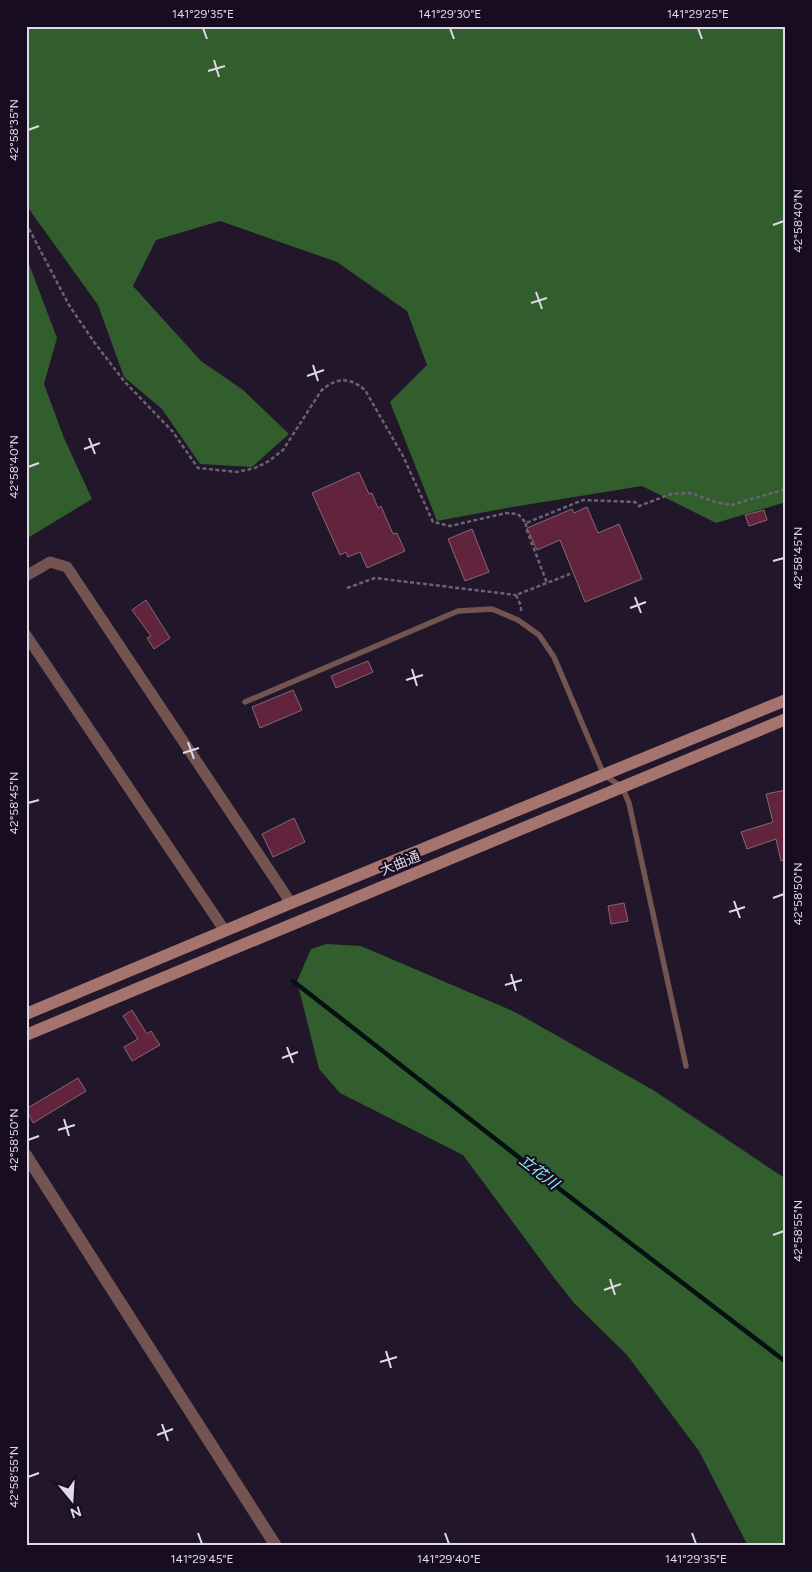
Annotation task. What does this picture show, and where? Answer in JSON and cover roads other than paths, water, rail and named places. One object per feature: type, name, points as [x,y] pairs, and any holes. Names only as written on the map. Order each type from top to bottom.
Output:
[{"type":"main road","name":"大曲通","points":[[26,1014],[786,700]]},
{"type":"main road","name":"大曲通","points":[[26,1035],[786,720]]},
{"type":"street","points":[[26,576],[50,562],[67,566],[291,903]]},
{"type":"street","points":[[26,635],[225,931]]},
{"type":"street","points":[[26,1155],[276,1546]]},
{"type":"lane","points":[[245,702],[458,611],[492,609],[518,620],[538,635],[554,657],[604,775],[622,787],[630,803],[686,1066]]},
{"type":"waterway","name":"立花川","points":[[293,981],[553,1184],[786,1362]]}]
